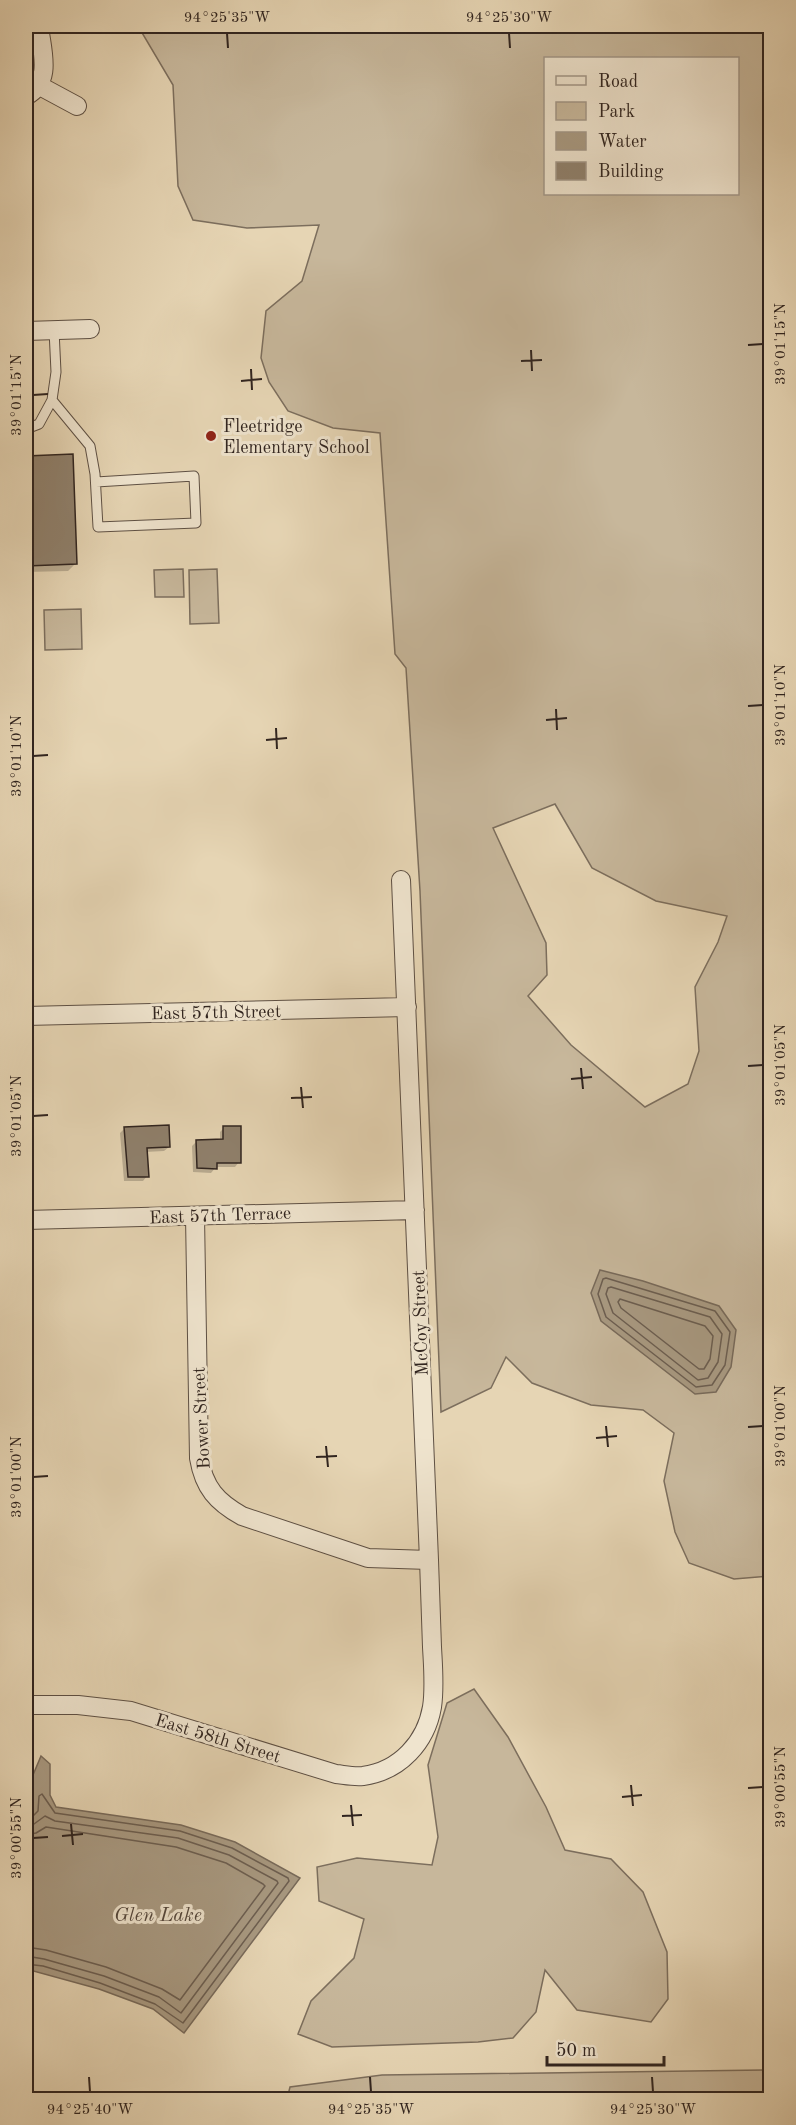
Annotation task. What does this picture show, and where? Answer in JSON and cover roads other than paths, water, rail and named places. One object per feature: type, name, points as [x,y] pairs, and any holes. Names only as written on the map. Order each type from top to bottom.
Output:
[{"type":"street","points":[[39,26],[44,74],[32,91],[77,106]]},
{"type":"street","points":[[26,330],[90,329]]},
{"type":"street","name":"McCoy Street","points":[[401,880],[429,1560],[432,1704],[428,1724],[415,1747],[404,1758]]},
{"type":"street","name":"East 57th Street","points":[[26,1016],[407,1007]]},
{"type":"street","name":"East 57th Terrace","points":[[26,1220],[415,1210]]},
{"type":"street","name":"Bower Street","points":[[195,1216],[199,1458],[201,1472],[210,1490],[224,1506],[242,1516],[368,1558],[429,1560]]},
{"type":"street","name":"East 58th Street","points":[[26,1705],[78,1705],[131,1711],[336,1774],[361,1776],[380,1772],[404,1758]]},
{"type":"lane","points":[[26,429],[39,424],[52,400],[56,372],[54,330]]},
{"type":"lane","points":[[52,400],[90,446],[96,482],[98,526],[196,523],[194,476],[96,482]]},
{"type":"water","points":[[600,1270],[643,1281],[719,1306],[736,1330],[731,1367],[716,1392],[695,1394],[601,1321],[591,1293]]},
{"type":"water","name":"Glen Lake","points":[[41,1756],[50,1764],[50,1795],[56,1807],[181,1825],[235,1842],[300,1878],[184,2033],[153,2009],[99,1989],[26,1969],[26,1814],[33,1808],[33,1775]]},
{"type":"place","name":"Fleetridge Elementary School","points":[[211,436]]}]
